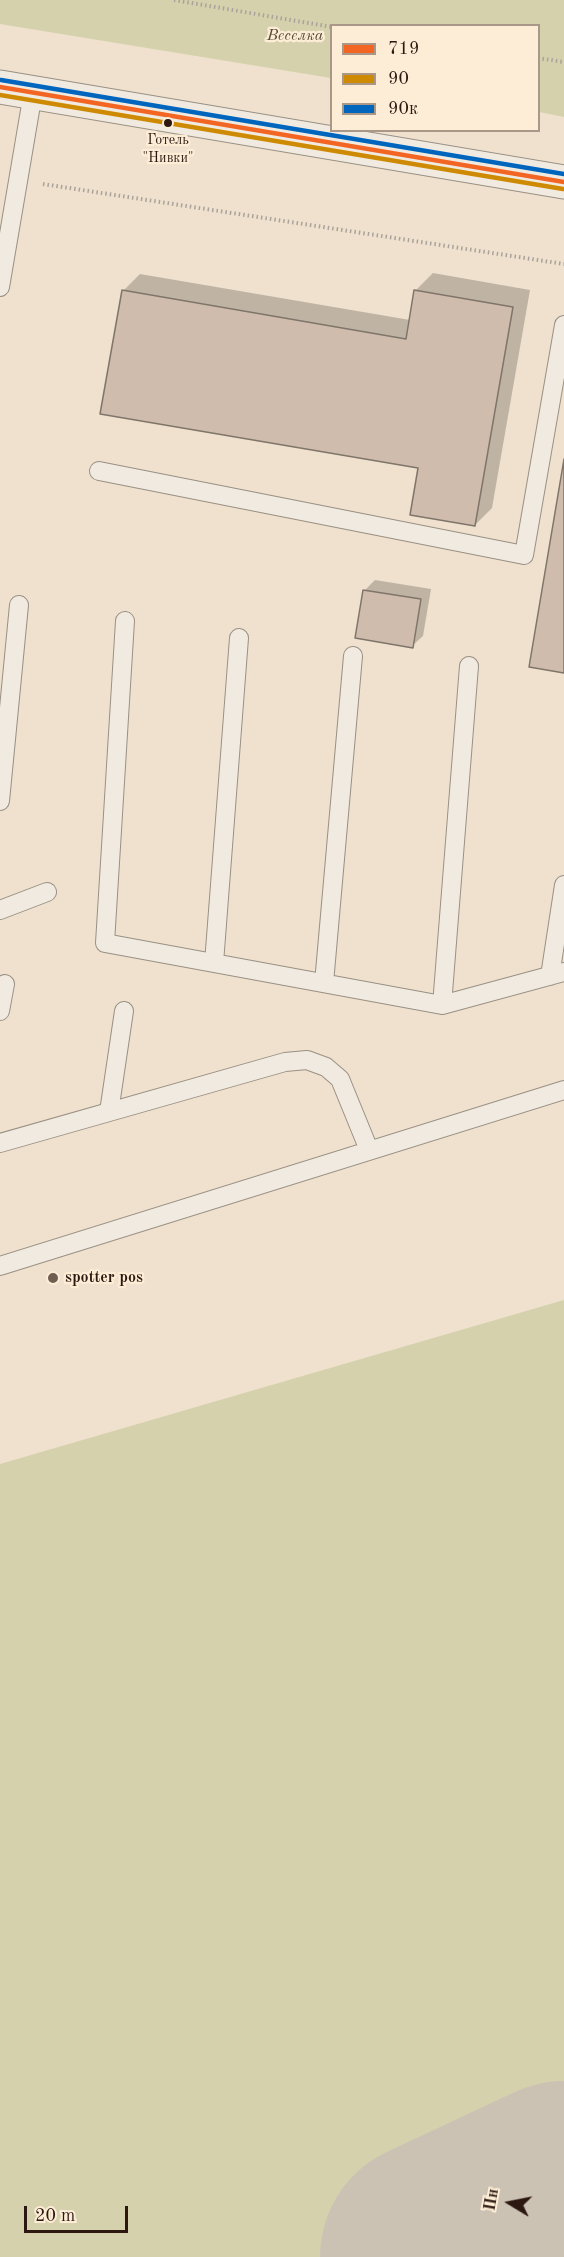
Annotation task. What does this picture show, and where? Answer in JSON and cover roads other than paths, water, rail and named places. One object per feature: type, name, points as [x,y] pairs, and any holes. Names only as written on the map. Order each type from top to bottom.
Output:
[{"type":"street","points":[[0,87],[564,182]]},
{"type":"lane","points":[[0,287],[33,93]]},
{"type":"lane","points":[[99,471],[524,555],[564,325]]},
{"type":"lane","points":[[0,801],[19,604]]},
{"type":"lane","points":[[125,621],[105,943],[442,1005],[557,974],[564,885]]},
{"type":"lane","points":[[214,963],[239,638]]},
{"type":"lane","points":[[324,983],[353,656]]},
{"type":"lane","points":[[442,1005],[469,666]]},
{"type":"lane","points":[[0,910],[47,892]]},
{"type":"lane","points":[[0,1011],[4,984]]},
{"type":"lane","points":[[109,1112],[124,1011]]},
{"type":"lane","points":[[0,1143],[285,1062],[307,1060],[326,1067],[340,1079],[369,1150]]},
{"type":"lane","points":[[0,1266],[564,1090]]},
{"type":"place","name":"Готель \"Нивки\"","points":[[168,123]]},
{"type":"place","name":"spotter pos","points":[[53,1278]]},
{"type":"park label","name":"Веселка","points":[[295,36]]}]
